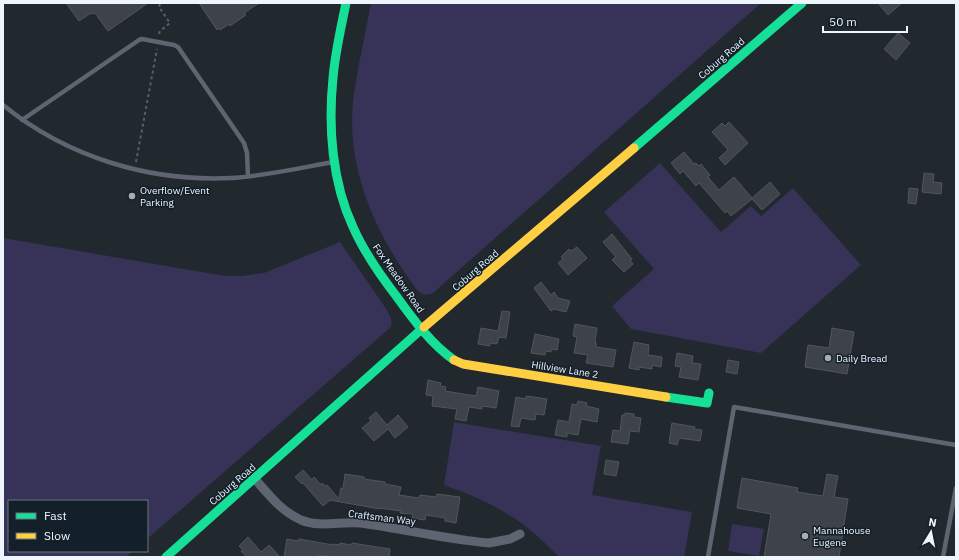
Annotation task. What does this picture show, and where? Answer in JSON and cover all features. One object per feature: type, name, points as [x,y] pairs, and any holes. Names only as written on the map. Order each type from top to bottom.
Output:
[{"type":"main road","name":"Fox Meadow Road","points":[[346,3],[331,91],[331,115],[335,162],[346,209],[353,226],[382,277],[422,329]]},
{"type":"main road","name":"Coburg Road","points":[[166,557],[422,329],[802,3]]},
{"type":"main road","name":"Hillview Lane 2","points":[[422,329],[450,359],[463,364],[707,403],[709,393]]},
{"type":"street","name":"Craftsman Way","points":[[255,479],[282,509],[295,517],[311,523],[360,523],[489,543],[506,541],[520,534]]},
{"type":"lane","points":[[22,120],[139,40],[174,45],[178,48],[228,118],[246,146],[248,176]]},
{"type":"lane","points":[[3,105],[22,120],[73,149],[104,161],[167,176],[216,178],[248,176],[335,162]]},
{"type":"lane","points":[[708,557],[734,407],[956,445]]},
{"type":"lane","points":[[943,557],[956,488]]},
{"type":"path","points":[[134,169],[160,31],[170,23],[159,7],[160,3]]},
{"type":"shaded area","points":[[371,3],[761,3],[433,293],[427,295],[418,291],[392,253],[370,210],[355,157],[352,120],[353,102]]},
{"type":"shaded area","points":[[660,163],[721,232],[751,206],[761,216],[793,188],[861,265],[761,353],[631,329],[612,306],[654,269],[604,212]]},
{"type":"shaded area","points":[[3,238],[225,276],[242,276],[264,273],[340,242],[387,310],[391,318],[391,327],[148,538],[148,500],[8,500],[8,552],[132,552],[126,557],[3,557]]},
{"type":"shaded area","points":[[454,422],[601,446],[592,495],[692,512],[684,557],[559,557],[536,534],[516,519],[485,502],[444,485]]},
{"type":"shaded area","points":[[732,524],[764,529],[759,556],[728,551]]},
{"type":"building","points":[[66,3],[148,3],[108,31],[95,13],[91,13],[79,21]]},
{"type":"building","points":[[199,3],[259,3],[244,13],[246,15],[230,26],[229,24],[220,30],[219,28],[217,30]]},
{"type":"building","points":[[878,3],[902,3],[888,15]]},
{"type":"building","points":[[898,33],[910,43],[896,60],[884,49]]},
{"type":"building","points":[[729,122],[748,143],[725,165],[719,158],[728,150],[712,132],[722,123],[725,126]]},
{"type":"building","points":[[684,152],[694,164],[696,163],[699,166],[701,164],[710,175],[708,177],[719,190],[734,177],[752,198],[770,182],[780,194],[762,210],[752,199],[731,216],[727,211],[725,213],[699,183],[696,186],[683,171],[680,174],[671,163]]},
{"type":"building","points":[[924,173],[934,174],[933,182],[942,183],[941,194],[922,192]]},
{"type":"building","points":[[909,188],[918,189],[916,204],[908,203]]},
{"type":"building","points":[[612,234],[632,259],[630,260],[633,264],[624,272],[612,260],[616,257],[603,242]]},
{"type":"building","points":[[577,247],[587,258],[568,275],[558,263],[563,259],[561,257],[569,249],[571,251]]},
{"type":"building","points":[[541,282],[551,295],[554,292],[558,298],[570,301],[566,312],[554,309],[551,311],[534,288]]},
{"type":"building","points":[[502,311],[510,312],[506,338],[499,337],[497,344],[490,343],[490,346],[478,344],[481,328],[498,331]]},
{"type":"building","points":[[575,324],[597,328],[595,341],[596,347],[616,350],[613,367],[586,363],[588,355],[574,353],[577,337],[573,336]]},
{"type":"building","name":"Daily Bread","points":[[832,328],[854,332],[847,374],[805,367],[808,345],[829,348]]},
{"type":"building","points":[[535,334],[559,339],[557,350],[551,349],[551,352],[546,351],[545,355],[531,353]]},
{"type":"building","points":[[634,342],[649,345],[648,355],[662,357],[661,367],[652,365],[652,369],[639,367],[639,370],[629,368]]},
{"type":"building","points":[[677,353],[693,356],[692,363],[701,364],[698,380],[679,377],[681,367],[675,366]]},
{"type":"building","points":[[728,360],[739,362],[737,374],[726,372]]},
{"type":"building","points":[[428,380],[441,383],[440,386],[446,387],[445,391],[476,396],[478,387],[499,391],[496,408],[482,406],[482,409],[469,407],[466,421],[455,419],[457,409],[432,406],[433,396],[426,395]]},
{"type":"building","points":[[526,396],[547,399],[544,415],[536,414],[535,420],[521,418],[519,427],[511,426],[516,397],[526,399]]},
{"type":"building","points":[[578,401],[587,403],[586,406],[599,409],[597,422],[581,419],[578,435],[567,433],[567,437],[555,435],[558,420],[569,422],[572,404],[577,405]]},
{"type":"building","points":[[376,412],[387,425],[398,415],[408,427],[395,438],[388,429],[374,441],[362,428],[371,421],[369,418]]},
{"type":"building","points":[[625,413],[634,414],[634,417],[641,418],[639,432],[630,431],[628,444],[611,442],[613,430],[620,431],[622,415],[625,415]]},
{"type":"building","points":[[672,423],[695,427],[694,429],[702,430],[700,441],[679,438],[677,445],[669,443]]},
{"type":"building","points":[[606,460],[619,462],[616,476],[604,474]]},
{"type":"building","points":[[303,470],[312,480],[314,477],[321,485],[322,483],[325,486],[327,485],[339,499],[341,488],[343,489],[345,474],[364,477],[364,479],[385,482],[385,484],[401,487],[399,495],[419,498],[420,495],[436,497],[437,494],[460,497],[456,523],[445,521],[445,518],[426,515],[425,520],[412,518],[413,514],[400,513],[401,511],[380,509],[330,500],[323,506],[303,483],[302,484],[295,477]]},
{"type":"building","name":"Mannahouse Eugene","points":[[827,474],[838,476],[834,497],[848,499],[839,557],[764,557],[771,514],[737,508],[742,478],[798,488],[797,492],[823,496]]},
{"type":"building","points":[[248,537],[261,552],[269,545],[280,557],[247,557],[241,551],[243,550],[239,546]]},
{"type":"building","points":[[287,539],[298,541],[299,539],[333,545],[340,545],[340,543],[351,545],[352,543],[390,549],[389,557],[334,557],[319,555],[319,557],[284,557]]},
{"type":"traffic: fast","points":[[346,3],[335,59],[331,116],[333,154],[340,192],[357,236],[379,272],[423,331],[454,360]]},
{"type":"traffic: fast","points":[[634,148],[802,3]]},
{"type":"traffic: fast","points":[[166,557],[424,327]]},
{"type":"traffic: fast","points":[[666,397],[707,403],[709,393]]},
{"type":"traffic: slow","points":[[424,327],[634,148]]},
{"type":"traffic: slow","points":[[454,360],[463,364],[666,397]]},
{"type":"place","name":"Overflow/Event Parking","points":[[132,196]]},
{"type":"place","name":"Daily Bread","points":[[828,358]]},
{"type":"place","name":"Mannahouse Eugene","points":[[805,536]]}]
